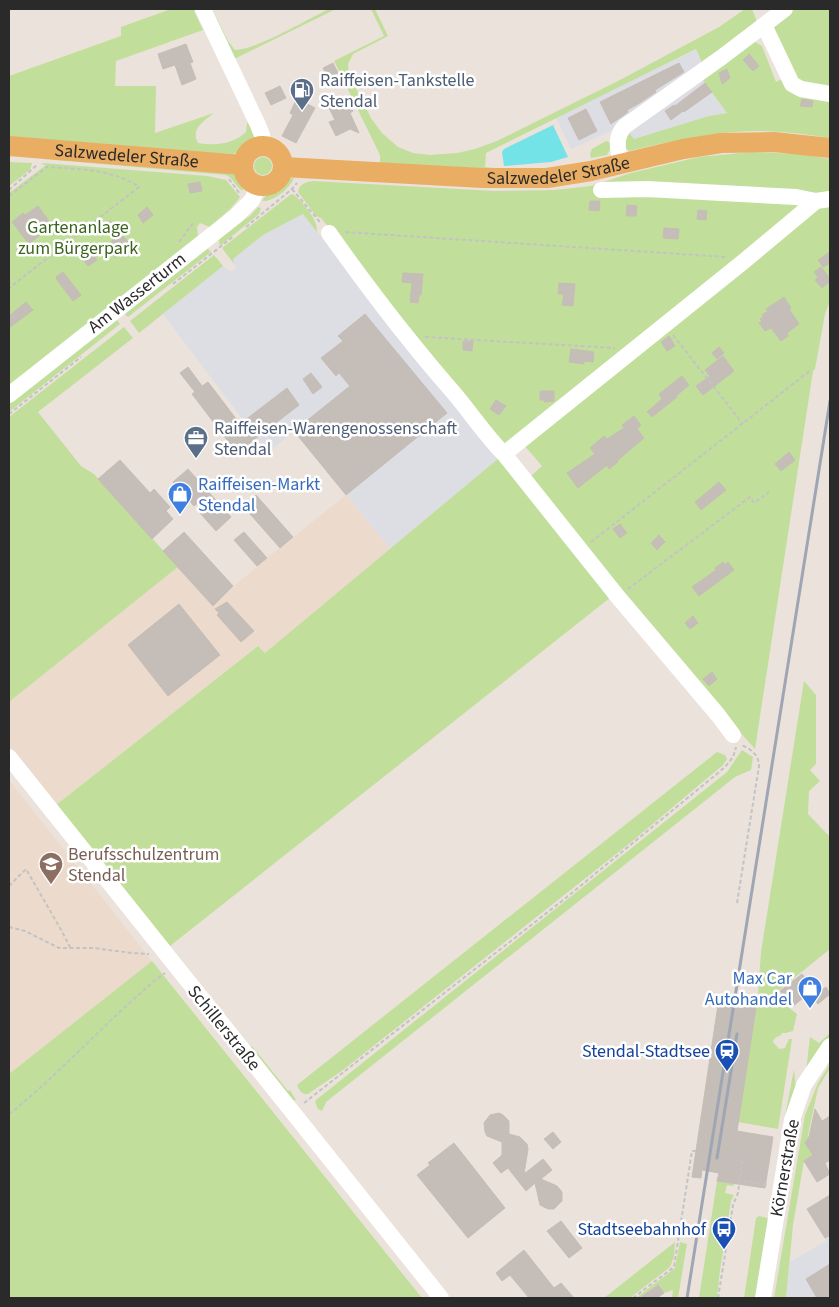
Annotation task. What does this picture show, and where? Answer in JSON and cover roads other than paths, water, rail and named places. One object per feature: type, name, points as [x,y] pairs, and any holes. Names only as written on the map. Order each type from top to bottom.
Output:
[{"type":"main road","points":[[268,142],[291,167],[273,183],[259,185],[247,178],[243,165],[249,151],[268,142]]},
{"type":"main road","name":"Salzwedeler Straße","points":[[291,167],[515,179],[566,176],[683,149],[730,142],[782,142],[830,148]]},
{"type":"main road","name":"Salzwedeler Straße","points":[[9,146],[243,165]]},
{"type":"street","points":[[203,9],[262,135],[268,142]]},
{"type":"street","points":[[621,164],[617,142],[618,135],[625,126],[785,9]]},
{"type":"street","points":[[764,26],[792,84],[801,89],[830,94]]},
{"type":"street","name":"Am Wasserturm","points":[[9,395],[236,216],[252,200],[259,185]]},
{"type":"street","points":[[601,190],[647,189],[823,200]]},
{"type":"street","points":[[504,454],[823,200]]},
{"type":"street","points":[[329,233],[391,319],[490,440],[504,454],[618,597],[718,715],[735,740]]},
{"type":"street","name":"Schillerstraße","points":[[9,757],[441,1298]]},
{"type":"street","name":"Körnerstraße","points":[[763,1298],[780,1187],[796,1104],[811,1073],[830,1046]]},
{"type":"water","points":[[553,125],[568,157],[551,162],[504,166],[502,152],[504,149]]},
{"type":"railway","points":[[687,1298],[830,401]]},
{"type":"railway","points":[[717,1158],[737,1034]]},
{"type":"place","name":"Raiffeisen-Tankstelle Stendal","points":[[302,111]]},
{"type":"place","name":"Raiffeisen-Warengenossenschaft Stendal","points":[[196,459]]},
{"type":"place","name":"Raiffeisen-Markt Stendal","points":[[180,515]]},
{"type":"place","name":"Berufsschulzentrum Stendal","points":[[51,885]]},
{"type":"place","name":"Max Car Autohandel","points":[[810,1009]]},
{"type":"place","name":"Stendal-Stadtsee","points":[[727,1072]]},
{"type":"place","name":"Stadtseebahnhof","points":[[724,1250]]},
{"type":"park label","name":"Gartenanlage zum Bürgerpark","points":[[78,237]]}]
